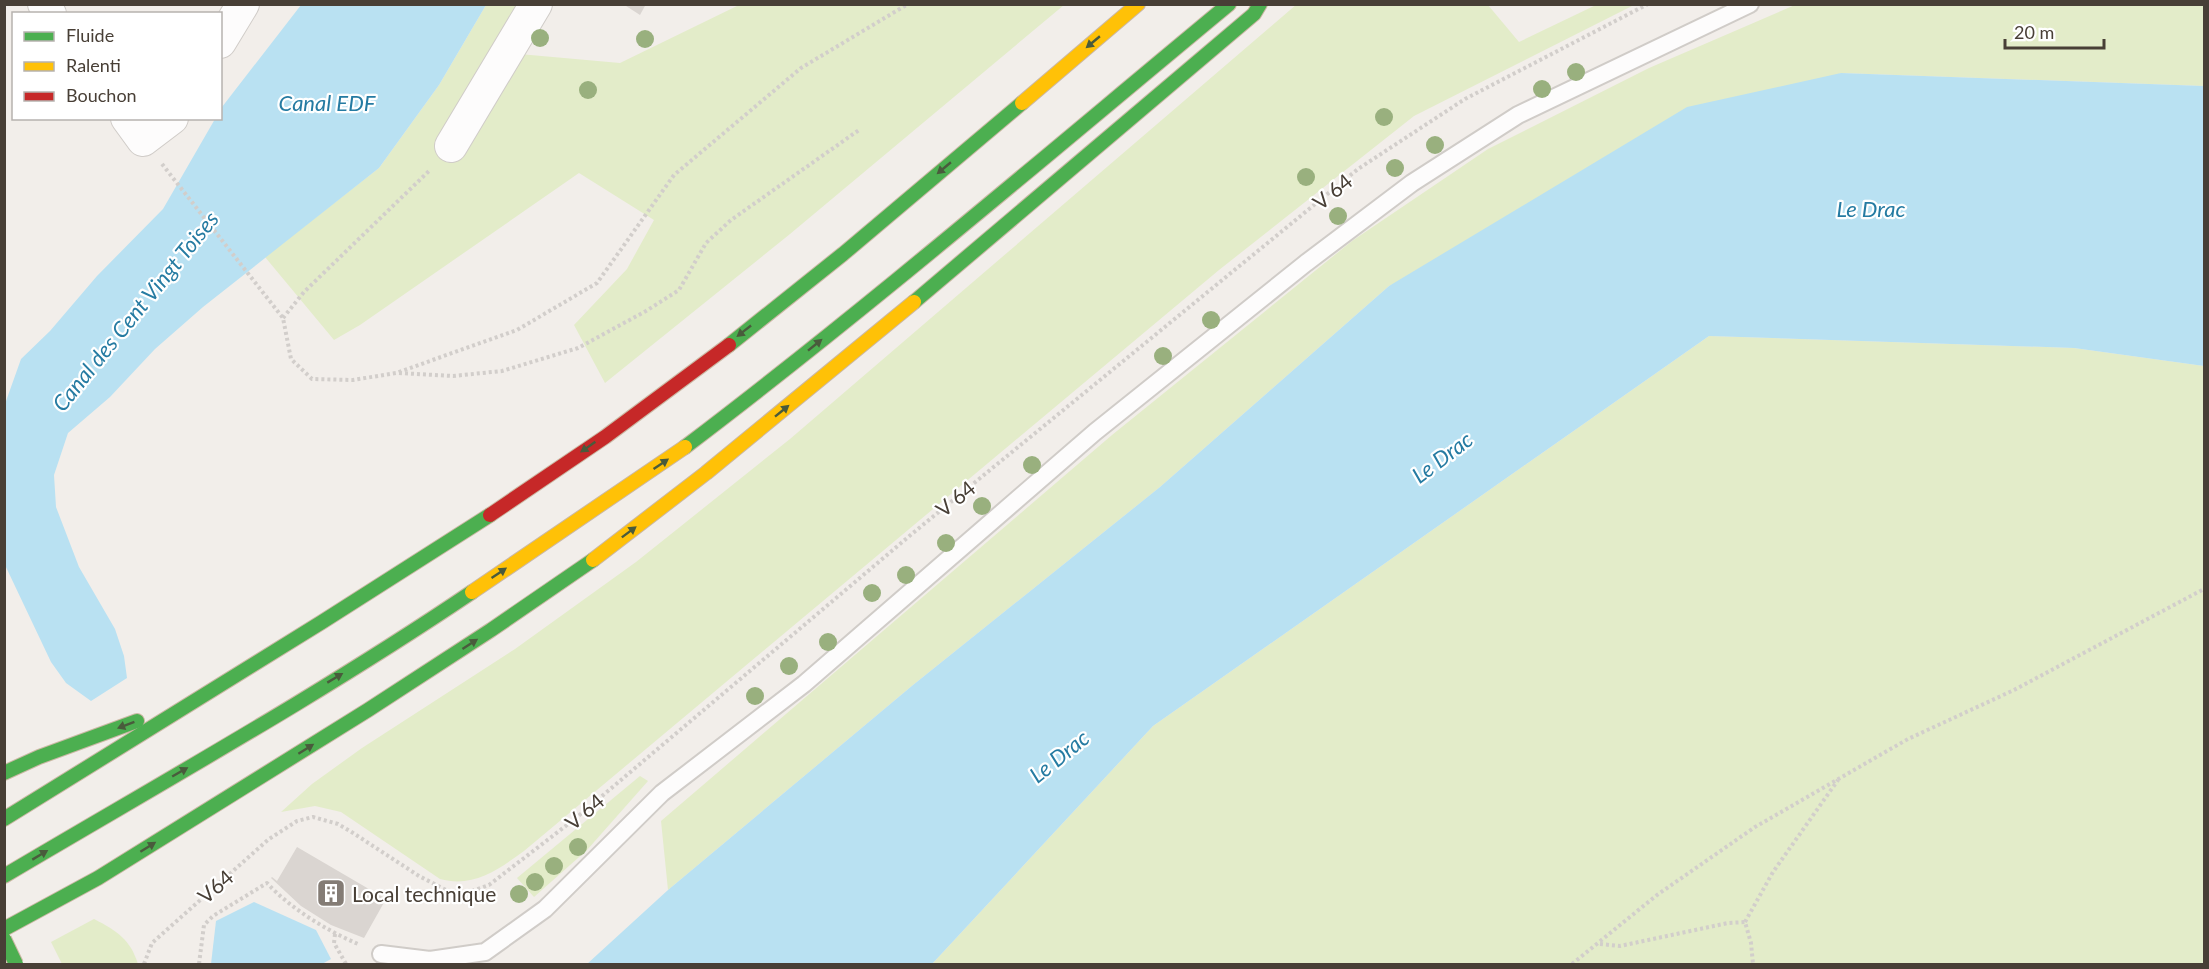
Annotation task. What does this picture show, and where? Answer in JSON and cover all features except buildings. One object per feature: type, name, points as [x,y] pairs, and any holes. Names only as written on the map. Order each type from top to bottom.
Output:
[{"type":"highway","points":[[4,819],[501,508],[660,396],[906,201],[1138,4]]},
{"type":"highway","points":[[4,876],[231,742],[435,617],[671,457],[756,393],[911,268],[1229,4]]},
{"type":"highway","points":[[4,929],[98,878],[256,780],[491,630],[595,558],[706,473],[886,326],[1060,176],[1254,14],[1260,4]]},
{"type":"highway","points":[[4,773],[39,757],[200,697]]},
{"type":"highway","points":[[48,922],[98,878]]},
{"type":"highway","points":[[4,939],[16,964]]},
{"type":"highway","points":[[4,951],[22,940]]},
{"type":"street","points":[[222,39],[243,4]]},
{"type":"street","points":[[451,146],[536,4]]},
{"type":"street","points":[[135,129],[165,120]]},
{"type":"lane","points":[[381,954],[430,960],[485,952],[545,909],[662,793],[804,684],[1095,432],[1306,263],[1385,203],[1412,183],[1518,116],[1750,4]]},
{"type":"path","points":[[163,165],[283,318],[291,359],[312,379],[353,380],[396,373],[517,330],[597,282],[674,175],[801,68],[908,4]]},
{"type":"path","name":"V 64","points":[[269,839],[297,821],[313,817],[344,827],[446,891],[466,892],[489,885],[576,818],[912,533],[1358,169],[1465,99],[1648,4]]},
{"type":"path","points":[[396,373],[453,376],[502,371],[578,348],[679,290],[706,243],[731,220],[859,130]]},
{"type":"path","points":[[283,318],[304,292],[429,171],[451,146]]},
{"type":"path","points":[[1572,964],[1657,895],[1755,827],[1908,740],[2025,684],[2205,589]]},
{"type":"path","points":[[1753,964],[1751,943],[1745,922],[1773,872],[1839,778]]},
{"type":"path","name":"V64","points":[[144,964],[152,943],[269,839]]},
{"type":"path","points":[[199,964],[204,925],[213,916],[267,883],[277,895],[336,934],[381,954]]},
{"type":"path","points":[[1599,944],[1620,946],[1728,923],[1745,922]]},
{"type":"path","points":[[336,934],[334,943],[346,964]]},
{"type":"green space","points":[[1297,4],[1488,5],[1519,42],[1596,5],[1634,5],[1414,116],[1219,270],[524,851],[495,871],[463,881],[440,879],[341,812],[315,806],[281,812],[312,784],[362,748],[515,649],[636,562],[790,439]]},
{"type":"green space","points":[[486,5],[534,5],[507,53],[620,63],[739,5],[1064,5],[790,234],[605,383],[574,325],[627,269],[654,220],[579,173],[360,325],[334,340],[265,257],[379,168],[439,85]]},
{"type":"green space","points":[[1795,5],[2204,5],[2204,86],[1841,73],[1389,286],[1160,487],[913,685],[668,890],[661,821],[1112,435],[1352,241],[1488,149],[1649,68]]},
{"type":"green space","points":[[1709,336],[2074,348],[2204,366],[2204,964],[932,964],[1153,726]]},
{"type":"green space","points":[[640,776],[648,781],[587,850],[534,897],[517,878]]},
{"type":"green space","points":[[94,919],[127,942],[138,964],[62,964],[51,942]]},
{"type":"water","name":"Canal EDF","points":[[301,5],[486,5],[439,85],[379,168],[203,307],[155,349],[110,397],[68,433],[54,475],[56,507],[79,567],[115,629],[124,656],[127,678],[91,701],[66,683],[51,662],[5,565],[5,404],[21,359],[50,331],[97,276],[163,209],[214,120],[222,120],[222,107]]},
{"type":"water","name":"Le Drac","points":[[1841,73],[2204,86],[2204,366],[2074,348],[1709,336],[1153,726],[932,964],[587,964],[668,890],[913,685],[1160,487],[1389,286],[1687,107]]},
{"type":"water","points":[[254,902],[316,930],[331,959],[322,964],[211,964],[216,921]]},
{"type":"traffic: fast","points":[[685,447],[891,284],[1229,4]]},
{"type":"traffic: fast","points":[[914,302],[1254,14],[1260,4]]},
{"type":"traffic: fast","points":[[729,345],[843,254],[1022,103]]},
{"type":"traffic: fast","points":[[4,819],[490,515]]},
{"type":"traffic: fast","points":[[4,929],[98,878],[368,710],[593,560]]},
{"type":"traffic: fast","points":[[4,876],[299,702],[472,592]]},
{"type":"traffic: fast","points":[[4,773],[39,757],[137,721]]},
{"type":"traffic: fast","points":[[4,939],[16,964]]},
{"type":"traffic: slow","points":[[1022,103],[1138,4]]},
{"type":"traffic: slow","points":[[593,560],[706,473],[914,302]]},
{"type":"traffic: slow","points":[[472,592],[685,447]]},
{"type":"traffic: jam","points":[[490,515],[605,437],[729,345]]},
{"type":"place","name":"Local technique","points":[[331,893]]},
{"type":"water label","name":"Canal des Cent Vingt Toises","points":[[135,311]]}]
